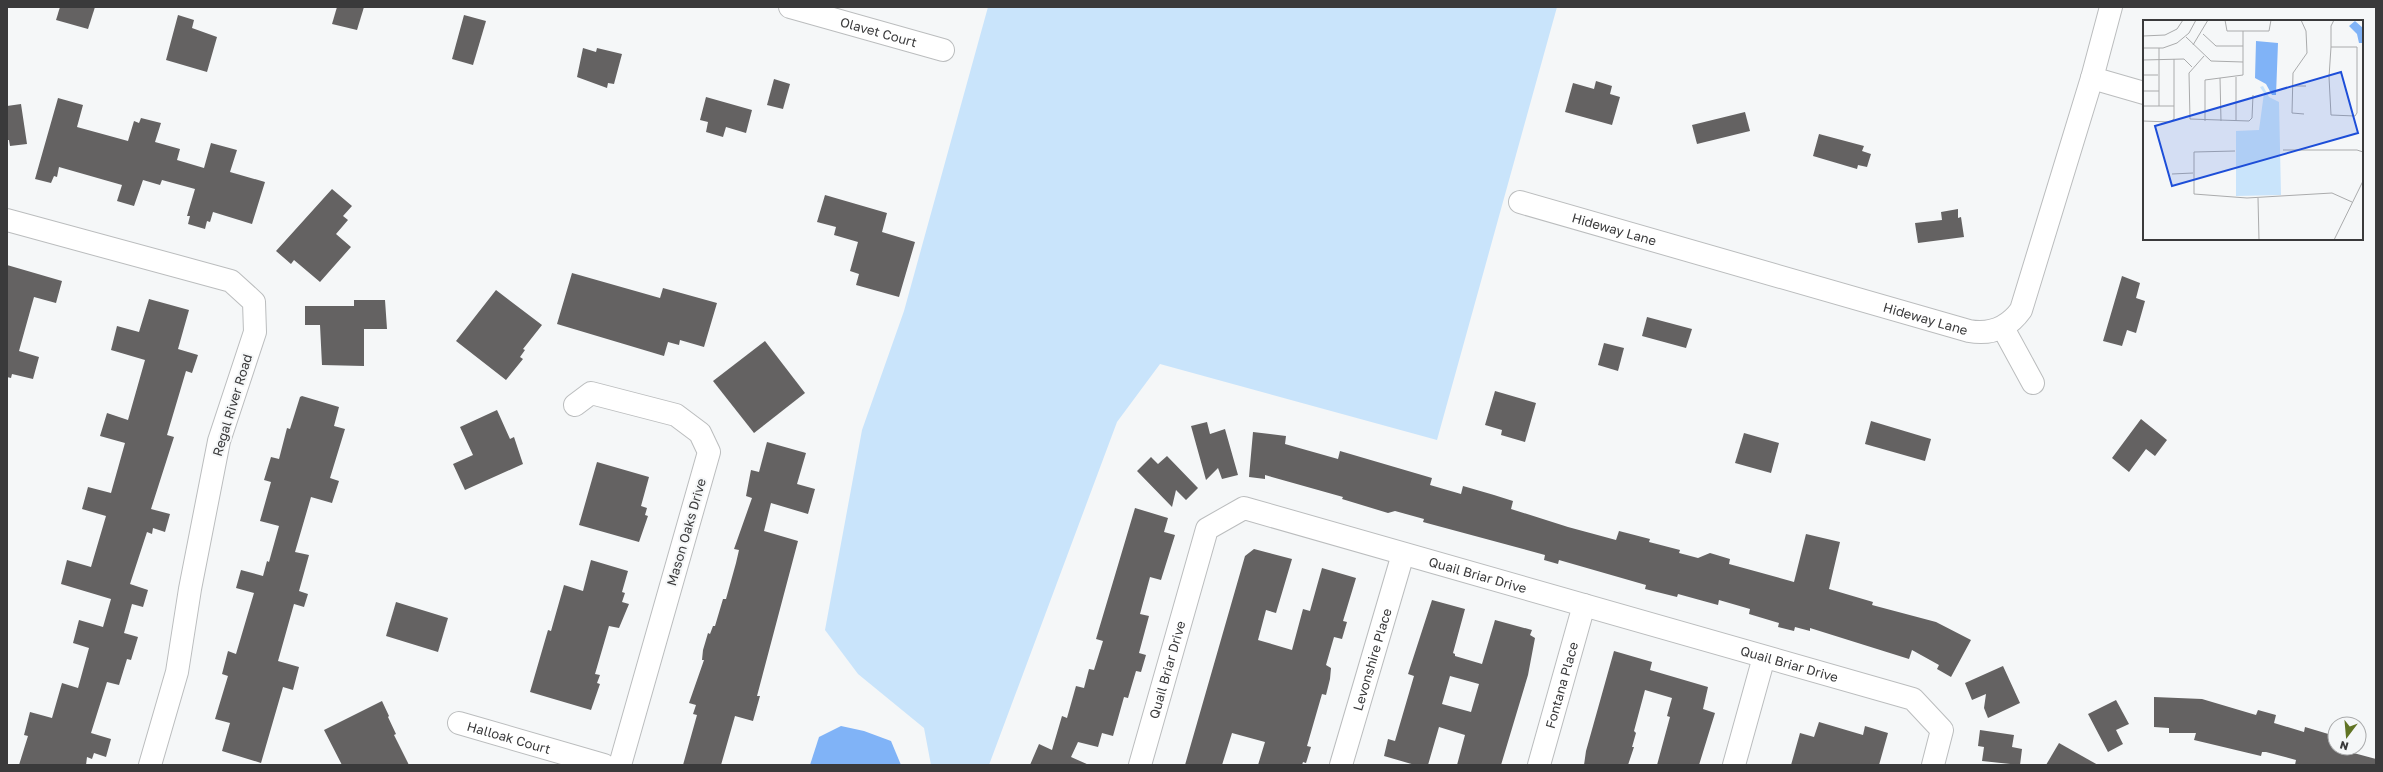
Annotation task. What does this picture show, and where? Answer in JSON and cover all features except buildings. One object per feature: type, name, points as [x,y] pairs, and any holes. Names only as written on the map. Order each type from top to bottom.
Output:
[{"type":"street","name":"Olavet Court","points":[[790,7],[943,50]]},
{"type":"street","points":[[2033,383],[2003,328],[2014,319],[2021,310],[2092,78],[2111,7]]},
{"type":"street","points":[[2092,78],[2143,93]]},
{"type":"street","name":"Hideway Lane","points":[[1520,202],[1969,331],[1980,333],[2003,328]]},
{"type":"street","name":"Regal River Road","points":[[7,220],[231,281],[254,302],[255,332],[219,441],[190,589],[177,672],[150,765]]},
{"type":"street","name":"Mason Oaks Drive","points":[[575,405],[591,393],[676,415],[700,433],[709,452],[620,765]]},
{"type":"street","name":"Quail Briar Drive","points":[[1140,765],[1207,529],[1244,508],[1913,699],[1942,730],[1932,765]]},
{"type":"street","name":"Levonshire Place","points":[[1341,765],[1403,554]]},
{"type":"street","name":"Fontana Place","points":[[1539,765],[1584,605]]},
{"type":"street","points":[[1734,765],[1764,657]]},
{"type":"street","name":"Halloak Court","points":[[459,723],[604,765]]},
{"type":"shaded area","points":[[988,7],[1557,7],[1437,440],[1160,364],[1117,422],[989,765],[931,765],[924,728],[858,674],[825,630],[862,430],[904,311]]},
{"type":"water","points":[[841,726],[864,731],[891,741],[901,765],[810,765],[819,737]]}]
